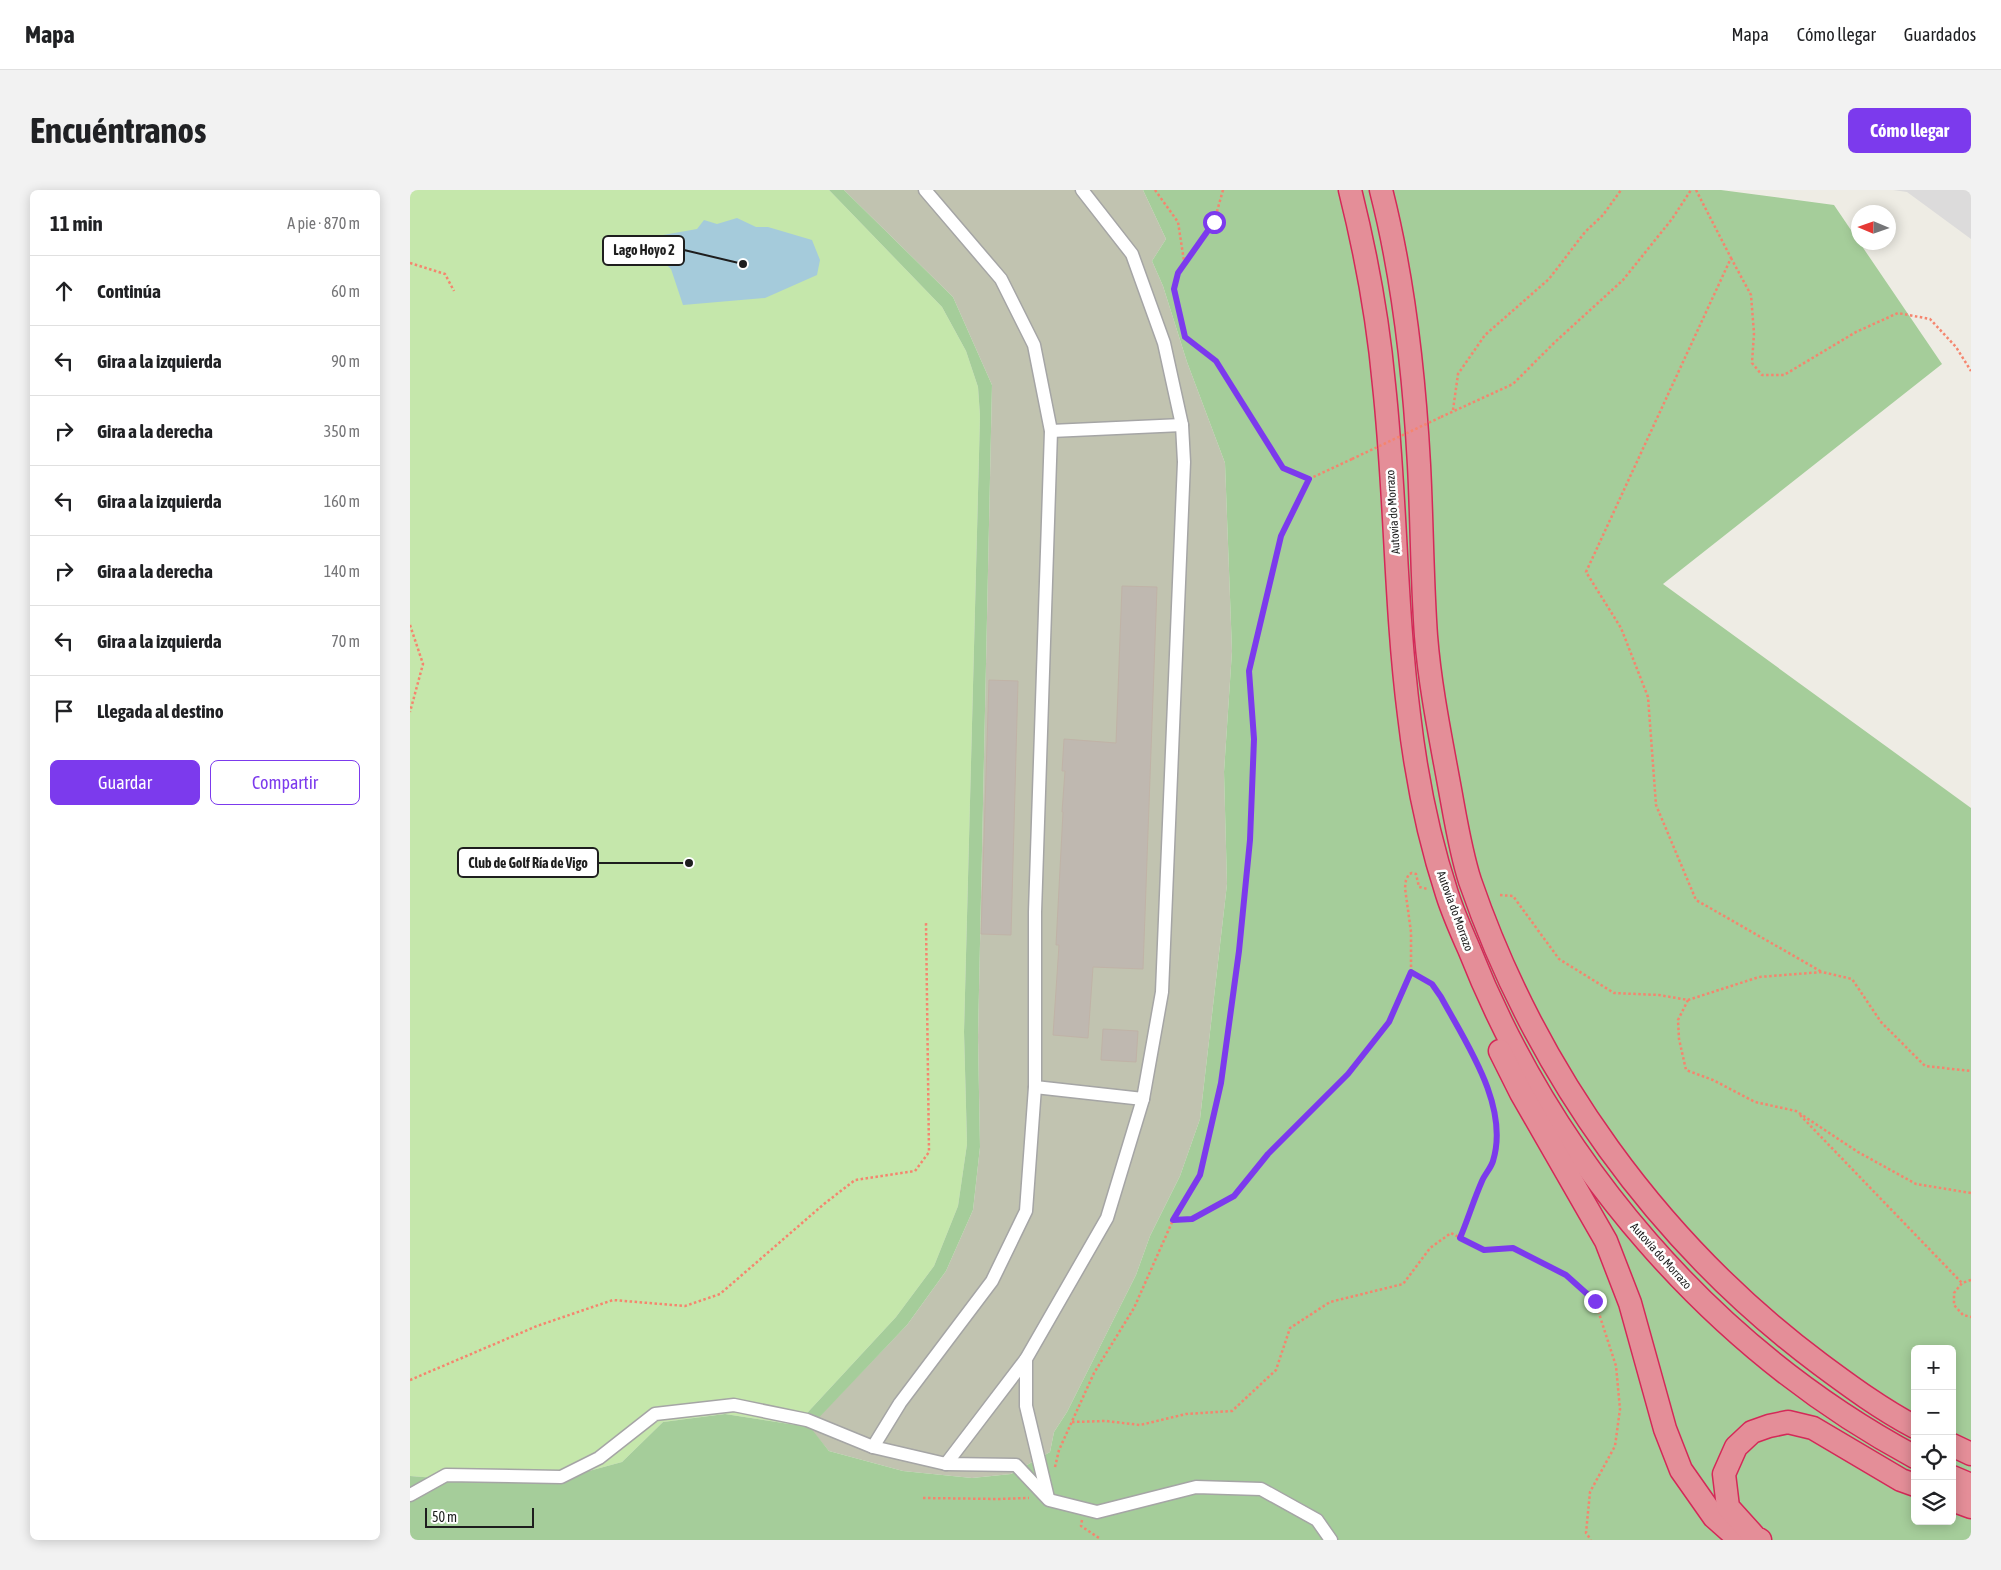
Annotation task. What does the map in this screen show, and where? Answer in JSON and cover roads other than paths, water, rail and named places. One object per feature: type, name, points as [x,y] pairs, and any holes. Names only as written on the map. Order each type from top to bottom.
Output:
[{"type":"highway","name":"Autovía do Morrazo","points":[[1350,190],[1364,247],[1385,386],[1402,647],[1409,718],[1432,840],[1438,893],[1505,1031],[1544,1100],[1572,1144],[1614,1202],[1663,1261],[1740,1336],[1840,1412],[1911,1455]]},
{"type":"highway","name":"Autovía do Morrazo","points":[[1381,190],[1391,229],[1405,306],[1419,459],[1426,636],[1435,708],[1455,817],[1469,877],[1495,947],[1524,1010],[1559,1074],[1611,1154],[1668,1224],[1732,1291],[1787,1339],[1888,1413],[1911,1425]]},
{"type":"highway","points":[[1438,893],[1469,984],[1520,1093],[1606,1241],[1630,1303],[1665,1428],[1681,1470],[1714,1517],[1740,1540]]},
{"type":"highway","points":[[1760,1540],[1728,1507],[1724,1474],[1736,1447],[1752,1432],[1788,1422],[1813,1428],[1901,1480],[1911,1484]]},
{"type":"highway","points":[[1956,1448],[1971,1454]]},
{"type":"highway","points":[[1956,1479],[1971,1485]]},
{"type":"highway","points":[[1956,1501],[1971,1507]]},
{"type":"street","points":[[873,1447],[900,1403],[992,1281],[1026,1211],[1036,1087],[1035,912],[1051,431],[1034,345],[1001,279],[925,190]]},
{"type":"street","points":[[946,1464],[1026,1360],[1107,1218],[1143,1098],[1162,992],[1184,462],[1182,426],[1164,343],[1132,254],[1082,190]]},
{"type":"street","points":[[1051,431],[1182,426]]},
{"type":"street","points":[[1036,1087],[1143,1098]]},
{"type":"street","points":[[1026,1360],[1026,1406],[1046,1497]]},
{"type":"street","points":[[410,1495],[446,1475],[561,1477],[599,1458],[655,1414],[734,1406],[807,1420],[873,1447],[946,1464],[1016,1465],[1046,1497],[1097,1512],[1196,1487],[1261,1489],[1317,1520],[1331,1540]]},
{"type":"water","points":[[737,218],[756,227],[768,227],[812,240],[820,260],[817,275],[765,298],[683,305],[671,269],[658,257],[656,248],[663,235],[697,229],[704,220],[717,224]]},
{"type":"place","name":"Lago Hoyo 2","points":[[743,264]]},
{"type":"place","name":"Club de Golf Ría de Vigo","points":[[689,863]]}]
